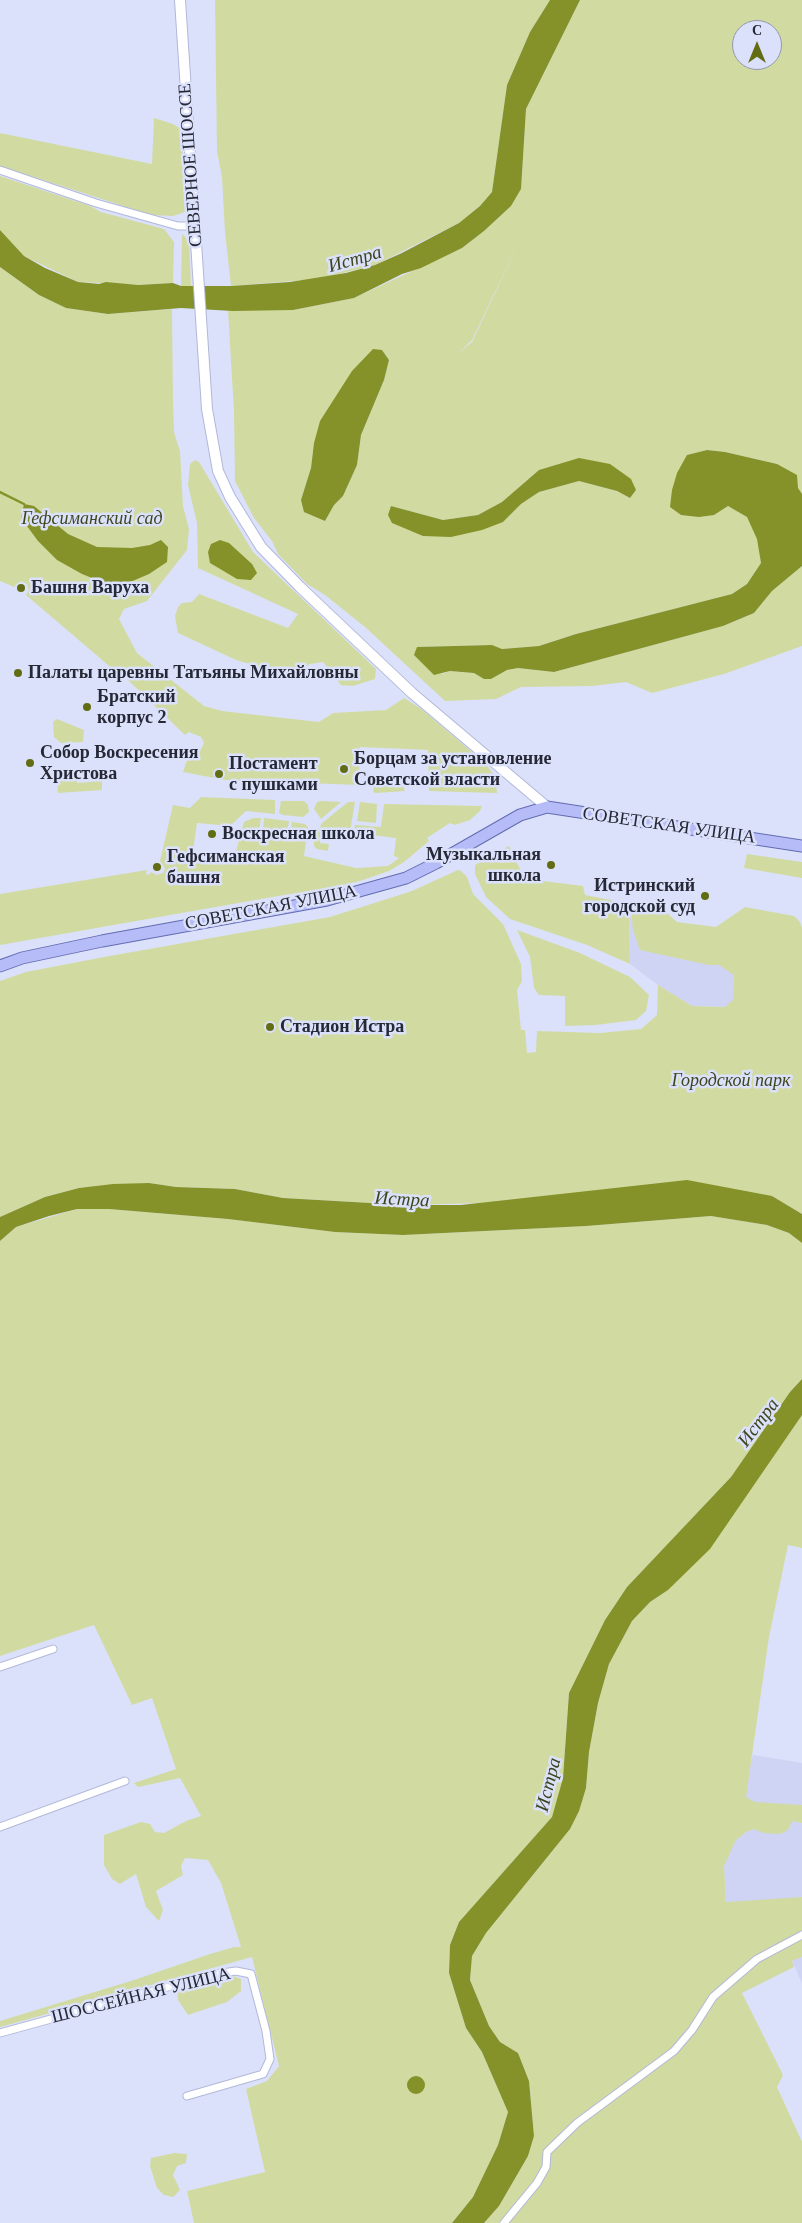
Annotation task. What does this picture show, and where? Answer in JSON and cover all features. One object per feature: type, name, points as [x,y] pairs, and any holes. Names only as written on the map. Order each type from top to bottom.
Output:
[{"type":"main road","name":"СЕВЕРНОЕ ШОССЕ","points":[[180,0],[196,226],[200,330],[209,425],[218,471],[230,497],[261,547],[300,587],[406,688],[547,807]]},
{"type":"main road","name":"СОВЕТСКАЯ УЛИЦА","points":[[0,966],[22,958],[102,941],[336,898],[406,878],[436,864],[520,815],[547,807],[802,846]]},
{"type":"street","points":[[0,170],[96,203],[178,226],[196,226]]},
{"type":"street","points":[[0,1667],[53,1649]]},
{"type":"street","points":[[0,1827],[125,1781]]},
{"type":"street","points":[[504,2223],[537,2183],[546,2167],[547,2152],[577,2123],[674,2051],[692,2030],[713,1997],[757,1959],[802,1935]]},
{"type":"street","name":"ШОССЕЙНАЯ УЛИЦА","points":[[0,2033],[215,1974],[236,1971],[251,1974],[266,2031],[270,2059],[263,2074],[187,2096]]},
{"type":"shaded area","points":[[550,0],[580,0],[526,109],[521,189],[511,206],[484,231],[462,248],[421,268],[402,274],[354,298],[293,310],[233,311],[181,308],[108,314],[66,308],[39,295],[0,267],[0,230],[24,256],[45,268],[78,282],[99,284],[106,282],[138,285],[173,283],[181,286],[231,286],[290,282],[346,273],[375,265],[402,253],[459,223],[480,206],[492,192],[507,85],[530,32]]},
{"type":"shaded area","points":[[373,349],[382,350],[389,360],[384,380],[361,435],[357,465],[343,496],[334,505],[325,521],[304,512],[301,500],[311,468],[314,443],[320,421],[352,371]]},
{"type":"shaded area","points":[[707,450],[725,452],[777,464],[797,475],[798,488],[802,494],[802,566],[772,591],[754,613],[723,626],[554,672],[518,668],[507,670],[491,679],[484,679],[474,673],[450,671],[434,675],[414,655],[417,647],[492,645],[502,649],[539,646],[576,634],[732,594],[747,584],[761,563],[757,539],[747,517],[728,506],[714,515],[699,517],[681,515],[670,507],[677,473],[687,455]]},
{"type":"shaded area","points":[[579,458],[610,464],[631,479],[636,490],[630,498],[617,491],[579,481],[539,492],[521,504],[503,522],[482,530],[451,537],[423,536],[392,523],[388,515],[391,506],[443,520],[478,515],[502,502],[539,470]]},
{"type":"shaded area","points":[[24,504],[34,506],[68,534],[97,547],[132,548],[150,545],[161,540],[168,547],[167,562],[149,574],[128,583],[107,584],[82,574],[57,560],[38,541],[21,518]]},
{"type":"shaded area","points":[[220,540],[229,543],[252,564],[257,573],[251,580],[237,579],[210,563],[208,552],[211,544]]},
{"type":"shaded area","points":[[629,916],[665,924],[760,993],[725,1007],[692,1006],[658,985],[630,964]]},
{"type":"shaded area","points":[[687,1180],[772,1196],[802,1214],[802,1243],[789,1233],[767,1225],[711,1216],[586,1226],[403,1235],[335,1232],[228,1219],[109,1209],[77,1209],[49,1216],[16,1227],[0,1241],[0,1217],[45,1197],[79,1188],[113,1184],[149,1183],[176,1187],[235,1189],[283,1198],[405,1205],[461,1205]]},
{"type":"shaded area","points":[[802,1379],[802,1415],[710,1549],[668,1590],[650,1602],[632,1621],[609,1664],[598,1703],[589,1752],[586,1788],[579,1811],[570,1829],[486,1933],[472,1956],[470,1980],[489,2026],[500,2042],[518,2053],[529,2081],[534,2136],[528,2156],[499,2206],[484,2223],[452,2223],[473,2197],[498,2145],[508,2112],[482,2052],[466,2028],[449,1973],[450,1945],[459,1922],[552,1817],[563,1778],[569,1693],[605,1620],[627,1587],[731,1477],[790,1392]]},
{"type":"shaded area","points":[[753,1755],[802,1763],[802,1899],[726,1902],[724,1866]]},
{"type":"shaded area","points":[[802,1957],[802,1983],[792,1961]]},
{"type":"shaded area","points":[[412,2076],[420,2076],[425,2081],[423,2092],[412,2094],[407,2089],[407,2081]]},
{"type":"green space","points":[[215,0],[550,0],[530,32],[507,85],[492,192],[480,206],[459,223],[375,265],[319,279],[231,286],[225,232],[222,177],[217,151]]},
{"type":"green space","points":[[580,0],[802,0],[802,494],[777,464],[725,452],[707,450],[688,455],[714,515],[727,506],[747,517],[758,539],[761,563],[747,584],[732,594],[576,634],[539,646],[502,649],[492,645],[417,647],[442,674],[450,671],[474,673],[484,679],[491,679],[507,670],[518,668],[554,672],[723,626],[745,617],[754,613],[772,591],[802,566],[802,646],[724,674],[652,693],[626,682],[592,686],[521,687],[496,699],[445,701],[365,627],[325,595],[307,584],[278,554],[272,541],[254,518],[235,481],[234,412],[228,310],[293,310],[354,298],[462,248],[511,206],[521,189],[526,109]],"holes":[[[520,240],[472,342],[459,353],[472,340]],[[382,350],[389,360],[384,380],[361,435],[357,465],[343,496],[334,505],[325,521],[301,500],[311,468],[314,443]],[[539,470],[636,490],[630,498],[617,491],[579,481],[539,492],[521,504],[503,522],[392,523],[391,506],[443,520],[478,515],[502,502]]]},
{"type":"green space","points":[[154,118],[173,124],[181,129],[186,204],[185,212],[173,216],[151,215],[0,166],[0,133],[152,164]]},
{"type":"green space","points":[[0,176],[90,206],[101,212],[164,229],[174,242],[173,283],[138,285],[78,282],[24,256],[0,230]]},
{"type":"green space","points":[[182,234],[189,241],[191,286],[181,286]]},
{"type":"green space","name":"Гефсиманский сад","points":[[0,267],[39,295],[66,308],[108,314],[172,309],[174,432],[180,451],[183,506],[189,529],[187,550],[147,601],[124,609],[119,619],[137,653],[204,706],[222,711],[319,722],[333,713],[386,710],[404,698],[420,708],[485,763],[495,776],[497,793],[429,791],[428,750],[360,747],[359,785],[225,780],[183,772],[190,751],[195,752],[201,749],[204,743],[201,737],[189,732],[185,735],[128,680],[130,677],[129,670],[124,667],[117,667],[115,671],[26,595],[29,590],[27,584],[21,581],[14,587],[0,581]]},
{"type":"green space","points":[[195,460],[199,462],[253,552],[376,669],[375,679],[353,686],[341,685],[323,662],[310,664],[291,676],[236,660],[178,633],[175,616],[178,607],[182,603],[192,602],[199,594],[288,628],[298,614],[198,568],[197,523],[188,485],[190,464]]},
{"type":"green space","points":[[57,719],[84,730],[83,742],[61,743],[54,737],[53,722]]},
{"type":"green space","points":[[77,778],[77,783],[102,781],[102,790],[58,793],[57,780]]},
{"type":"green space","points":[[374,786],[403,786],[405,791],[376,793],[373,792]]},
{"type":"green space","points":[[201,797],[275,800],[275,814],[246,811],[230,826],[197,823],[192,858],[233,862],[244,822],[253,818],[261,818],[259,832],[262,835],[290,837],[292,822],[305,824],[308,827],[304,856],[356,868],[388,866],[399,858],[394,856],[396,838],[354,833],[355,825],[381,827],[384,804],[482,806],[480,811],[470,820],[455,825],[450,823],[427,838],[429,841],[404,862],[389,871],[360,881],[330,888],[0,945],[0,894],[147,870],[146,874],[149,875],[151,872],[157,875],[163,873],[165,868],[160,861],[173,805],[190,808]]},
{"type":"green space","points":[[281,801],[304,801],[308,805],[309,812],[303,817],[283,815],[279,813]]},
{"type":"green space","points":[[317,802],[341,802],[321,819],[314,809]]},
{"type":"green space","points":[[348,802],[355,802],[350,832],[322,829],[320,843],[329,844],[328,851],[317,849],[314,846],[314,828],[320,829],[321,824]]},
{"type":"green space","points":[[360,802],[377,804],[376,823],[357,821]]},
{"type":"green space","points":[[264,818],[289,821],[287,832],[263,830]]},
{"type":"green space","points":[[509,846],[521,871],[527,871],[527,879],[583,886],[585,895],[611,900],[629,916],[630,964],[587,945],[510,919],[486,897],[475,874],[475,865]]},
{"type":"green space","points":[[747,854],[802,862],[802,878],[744,868]]},
{"type":"green space","name":"Городской парк","points":[[458,870],[467,877],[473,894],[503,924],[521,964],[522,981],[517,990],[521,1030],[525,1030],[527,1053],[536,1052],[537,1031],[600,1033],[641,1029],[657,1015],[658,985],[692,1006],[725,1007],[733,1000],[734,975],[719,965],[709,965],[640,950],[633,930],[631,910],[639,906],[648,903],[657,904],[677,922],[716,927],[745,907],[794,916],[800,922],[802,928],[802,1214],[772,1196],[405,1205],[283,1198],[235,1189],[176,1187],[149,1183],[79,1188],[45,1197],[0,1217],[0,981],[26,972],[330,917],[412,891]]},
{"type":"green space","points":[[517,930],[580,953],[630,977],[649,995],[646,1011],[636,1020],[596,1025],[565,1026],[565,996],[539,995],[534,988],[530,957]]},
{"type":"green space","points":[[77,1209],[109,1209],[228,1219],[335,1232],[403,1235],[586,1226],[711,1216],[767,1225],[789,1233],[802,1243],[802,1379],[790,1392],[731,1477],[627,1587],[605,1620],[569,1693],[563,1778],[552,1817],[459,1922],[450,1945],[449,1973],[466,2028],[482,2052],[508,2112],[498,2145],[473,2197],[452,2223],[194,2223],[187,2191],[265,2172],[246,2089],[267,2081],[279,2066],[252,1957],[0,2027],[0,2021],[134,1980],[210,1954],[234,1947],[241,1947],[221,1883],[208,1860],[185,1858],[181,1866],[183,1875],[156,1891],[163,1910],[159,1921],[146,1907],[136,1874],[120,1884],[112,1879],[104,1865],[104,1835],[141,1822],[150,1824],[155,1832],[164,1833],[186,1821],[201,1816],[180,1778],[138,1787],[134,1783],[176,1769],[152,1698],[132,1705],[94,1625],[0,1656],[0,1241],[16,1227]]},
{"type":"green space","points":[[802,1414],[802,1548],[788,1545],[769,1637],[746,1797],[755,1802],[802,1805],[802,1823],[792,1821],[788,1830],[780,1834],[763,1833],[754,1829],[746,1832],[736,1840],[724,1866],[726,1902],[802,1897],[802,1957],[792,1961],[794,1967],[742,1993],[783,2075],[777,2087],[802,2142],[802,2223],[484,2223],[499,2206],[528,2156],[534,2136],[529,2081],[518,2053],[500,2042],[489,2026],[470,1980],[472,1956],[486,1933],[570,1829],[586,1788],[589,1752],[598,1703],[609,1664],[632,1621],[650,1602],[668,1590]]},
{"type":"green space","points":[[230,1975],[241,1979],[241,1991],[227,2002],[188,2015],[178,2000],[177,1989],[199,1978]]},
{"type":"green space","points":[[174,2153],[187,2154],[186,2163],[177,2166],[173,2175],[180,2190],[173,2197],[164,2195],[157,2188],[150,2166],[151,2158]]},
{"type":"waterway","points":[[0,492],[24,504]]},
{"type":"place","name":"Башня Варуха","points":[[21,588]]},
{"type":"place","name":"Палаты царевны Татьяны Михайловны","points":[[18,673]]},
{"type":"place","name":"Братский корпус 2","points":[[87,707]]},
{"type":"place","name":"Собор Воскресения Христова","points":[[30,763]]},
{"type":"place","name":"Борцам за установление Советской власти","points":[[344,769]]},
{"type":"place","name":"Постамент с пушками","points":[[219,774]]},
{"type":"place","name":"Воскресная школа","points":[[212,834]]},
{"type":"place","name":"Музыкальная школа","points":[[551,865]]},
{"type":"place","name":"Гефсиманская башня","points":[[157,867]]},
{"type":"place","name":"Истринский городской суд","points":[[705,896]]},
{"type":"place","name":"Стадион Истра","points":[[270,1027]]},
{"type":"water label","name":"Истра","points":[[355,260]]},
{"type":"water label","name":"Истра","points":[[402,1200]]},
{"type":"water label","name":"Истра","points":[[759,1423]]},
{"type":"water label","name":"Истра","points":[[549,1785]]}]
